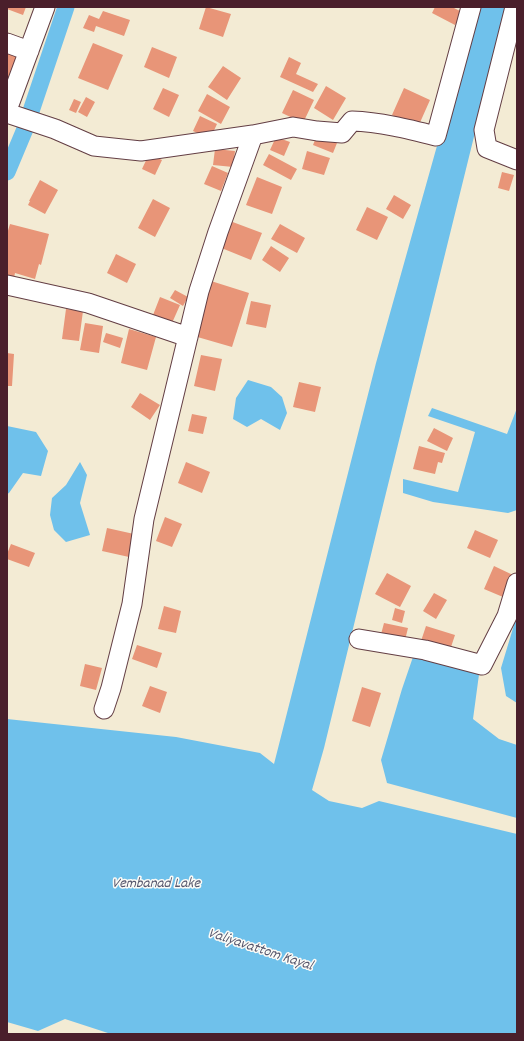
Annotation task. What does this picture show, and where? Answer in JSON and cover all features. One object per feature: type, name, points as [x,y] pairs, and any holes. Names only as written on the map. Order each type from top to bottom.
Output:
[{"type":"street","points":[[45,7],[29,51],[18,116],[56,129],[94,146],[141,150],[253,135],[293,126],[317,131],[342,133],[352,121],[394,126],[436,136],[471,7]]},
{"type":"street","points":[[515,7],[484,130],[487,148],[517,160]]},
{"type":"street","points":[[7,43],[29,51]]},
{"type":"street","points":[[104,709],[111,688],[132,604],[144,519],[199,291],[218,232],[253,135]]},
{"type":"street","points":[[7,285],[88,303],[188,337]]},
{"type":"street","points":[[359,639],[425,650],[482,665],[507,616],[517,583]]},
{"type":"water","name":"Vembanad Lake","points":[[476,7],[506,7],[324,748],[312,790],[329,801],[362,808],[379,801],[517,834],[517,1034],[111,1034],[65,1019],[38,1031],[7,1022],[7,719],[176,737],[260,753],[274,764],[376,363]]},
{"type":"water","points":[[248,380],[271,387],[282,397],[287,413],[280,430],[261,419],[247,427],[233,419],[236,398]]},
{"type":"water","points":[[432,408],[507,434],[517,408],[517,510],[508,513],[433,502],[403,493],[403,479],[458,492],[475,432],[428,416]]},
{"type":"water","points":[[7,426],[36,432],[48,451],[41,476],[23,473],[7,494]]},
{"type":"water","points":[[80,462],[87,475],[80,503],[90,535],[66,542],[54,530],[50,515],[52,498],[66,485]]},
{"type":"water","points":[[517,615],[517,703],[506,696],[501,668]]},
{"type":"water","points":[[414,654],[480,667],[473,719],[499,739],[517,745],[517,818],[387,783],[381,760]]},
{"type":"building","points":[[7,7],[26,7],[23,15],[7,9]]},
{"type":"building","points":[[206,7],[231,14],[223,37],[199,29]]},
{"type":"building","points":[[435,7],[452,7],[462,12],[455,25],[432,13]]},
{"type":"building","points":[[103,11],[130,20],[124,36],[96,26],[94,32],[83,28],[89,15],[99,19]]},
{"type":"building","points":[[93,43],[123,55],[108,90],[78,78]]},
{"type":"building","points":[[152,47],[177,57],[169,78],[144,67]]},
{"type":"building","points":[[7,50],[23,58],[7,87]]},
{"type":"building","points":[[289,57],[301,63],[296,74],[318,84],[313,92],[280,77]]},
{"type":"building","points":[[223,66],[241,78],[227,100],[208,87]]},
{"type":"building","points":[[326,86],[346,98],[333,120],[314,108]]},
{"type":"building","points":[[163,88],[179,95],[169,117],[153,109]]},
{"type":"building","points":[[404,88],[430,100],[418,127],[392,115]]},
{"type":"building","points":[[293,90],[314,100],[303,123],[282,113]]},
{"type":"building","points":[[207,94],[230,107],[221,124],[198,111]]},
{"type":"building","points":[[86,97],[95,102],[87,117],[78,112]]},
{"type":"building","points":[[74,99],[81,102],[76,113],[69,110]]},
{"type":"building","points":[[200,116],[217,124],[210,139],[193,131]]},
{"type":"building","points":[[317,135],[337,143],[333,153],[313,145]]},
{"type":"building","points":[[276,137],[290,142],[284,156],[270,150]]},
{"type":"building","points":[[215,149],[235,151],[233,167],[213,165]]},
{"type":"building","points":[[307,151],[330,158],[324,175],[302,169]]},
{"type":"building","points":[[149,154],[162,160],[155,175],[142,169]]},
{"type":"building","points":[[269,154],[297,169],[291,180],[263,165]]},
{"type":"building","points":[[212,166],[228,173],[221,191],[204,184]]},
{"type":"building","points":[[502,172],[514,175],[509,191],[498,188]]},
{"type":"building","points":[[257,177],[282,187],[272,214],[246,205]]},
{"type":"building","points":[[40,180],[58,190],[45,214],[28,205]]},
{"type":"building","points":[[394,195],[411,205],[403,219],[386,209]]},
{"type":"building","points":[[153,199],[170,208],[155,237],[138,228]]},
{"type":"building","points":[[367,207],[388,217],[377,240],[356,230]]},
{"type":"building","points":[[230,221],[262,233],[251,260],[219,247]]},
{"type":"building","points":[[10,224],[49,234],[41,265],[39,264],[35,279],[15,273],[13,283],[7,281],[7,234]]},
{"type":"building","points":[[280,224],[305,238],[297,253],[271,239]]},
{"type":"building","points":[[271,246],[289,258],[280,272],[262,260]]},
{"type":"building","points":[[116,254],[136,264],[127,283],[107,273]]},
{"type":"building","points":[[211,281],[249,293],[232,347],[194,336]]},
{"type":"building","points":[[175,290],[188,297],[183,306],[170,298]]},
{"type":"building","points":[[160,297],[180,305],[172,323],[153,315]]},
{"type":"building","points":[[251,301],[271,305],[266,328],[246,324]]},
{"type":"building","points":[[66,309],[83,311],[79,341],[62,339]]},
{"type":"building","points":[[85,323],[103,326],[99,353],[80,350]]},
{"type":"building","points":[[129,329],[156,337],[147,370],[121,363]]},
{"type":"building","points":[[106,333],[123,338],[120,348],[103,342]]},
{"type":"building","points":[[7,353],[14,354],[12,386],[7,386]]},
{"type":"building","points":[[201,355],[222,359],[215,391],[194,386]]},
{"type":"building","points":[[299,382],[321,387],[315,412],[293,407]]},
{"type":"building","points":[[140,393],[160,405],[150,420],[131,407]]},
{"type":"building","points":[[192,414],[207,417],[203,434],[188,431]]},
{"type":"building","points":[[434,428],[453,438],[447,451],[427,441]]},
{"type":"building","points":[[419,446],[445,453],[442,463],[438,462],[435,474],[413,469]]},
{"type":"building","points":[[186,462],[210,472],[202,493],[178,483]]},
{"type":"building","points":[[165,517],[182,524],[172,547],[156,541]]},
{"type":"building","points":[[107,528],[134,534],[129,557],[102,551]]},
{"type":"building","points":[[475,530],[498,540],[490,558],[467,548]]},
{"type":"building","points":[[11,544],[35,553],[29,567],[7,559],[7,554]]},
{"type":"building","points":[[494,566],[513,575],[503,597],[484,589]]},
{"type":"building","points":[[387,573],[411,586],[400,607],[375,594]]},
{"type":"building","points":[[434,593],[447,600],[436,619],[423,611]]},
{"type":"building","points":[[164,606],[181,611],[176,633],[158,629]]},
{"type":"building","points":[[395,608],[405,611],[402,623],[392,620]]},
{"type":"building","points":[[384,623],[408,628],[404,644],[380,638]]},
{"type":"building","points":[[426,626],[455,635],[449,653],[420,644]]},
{"type":"building","points":[[137,645],[162,653],[157,668],[132,659]]},
{"type":"building","points":[[85,664],[102,668],[96,690],[80,686]]},
{"type":"building","points":[[150,686],[167,692],[160,713],[142,706]]},
{"type":"building","points":[[362,687],[381,693],[370,727],[352,721]]},
{"type":"waterway","points":[[7,172],[25,129],[66,7]]},
{"type":"water label","name":"Valiyavattom Kayal","points":[[260,951]]}]
